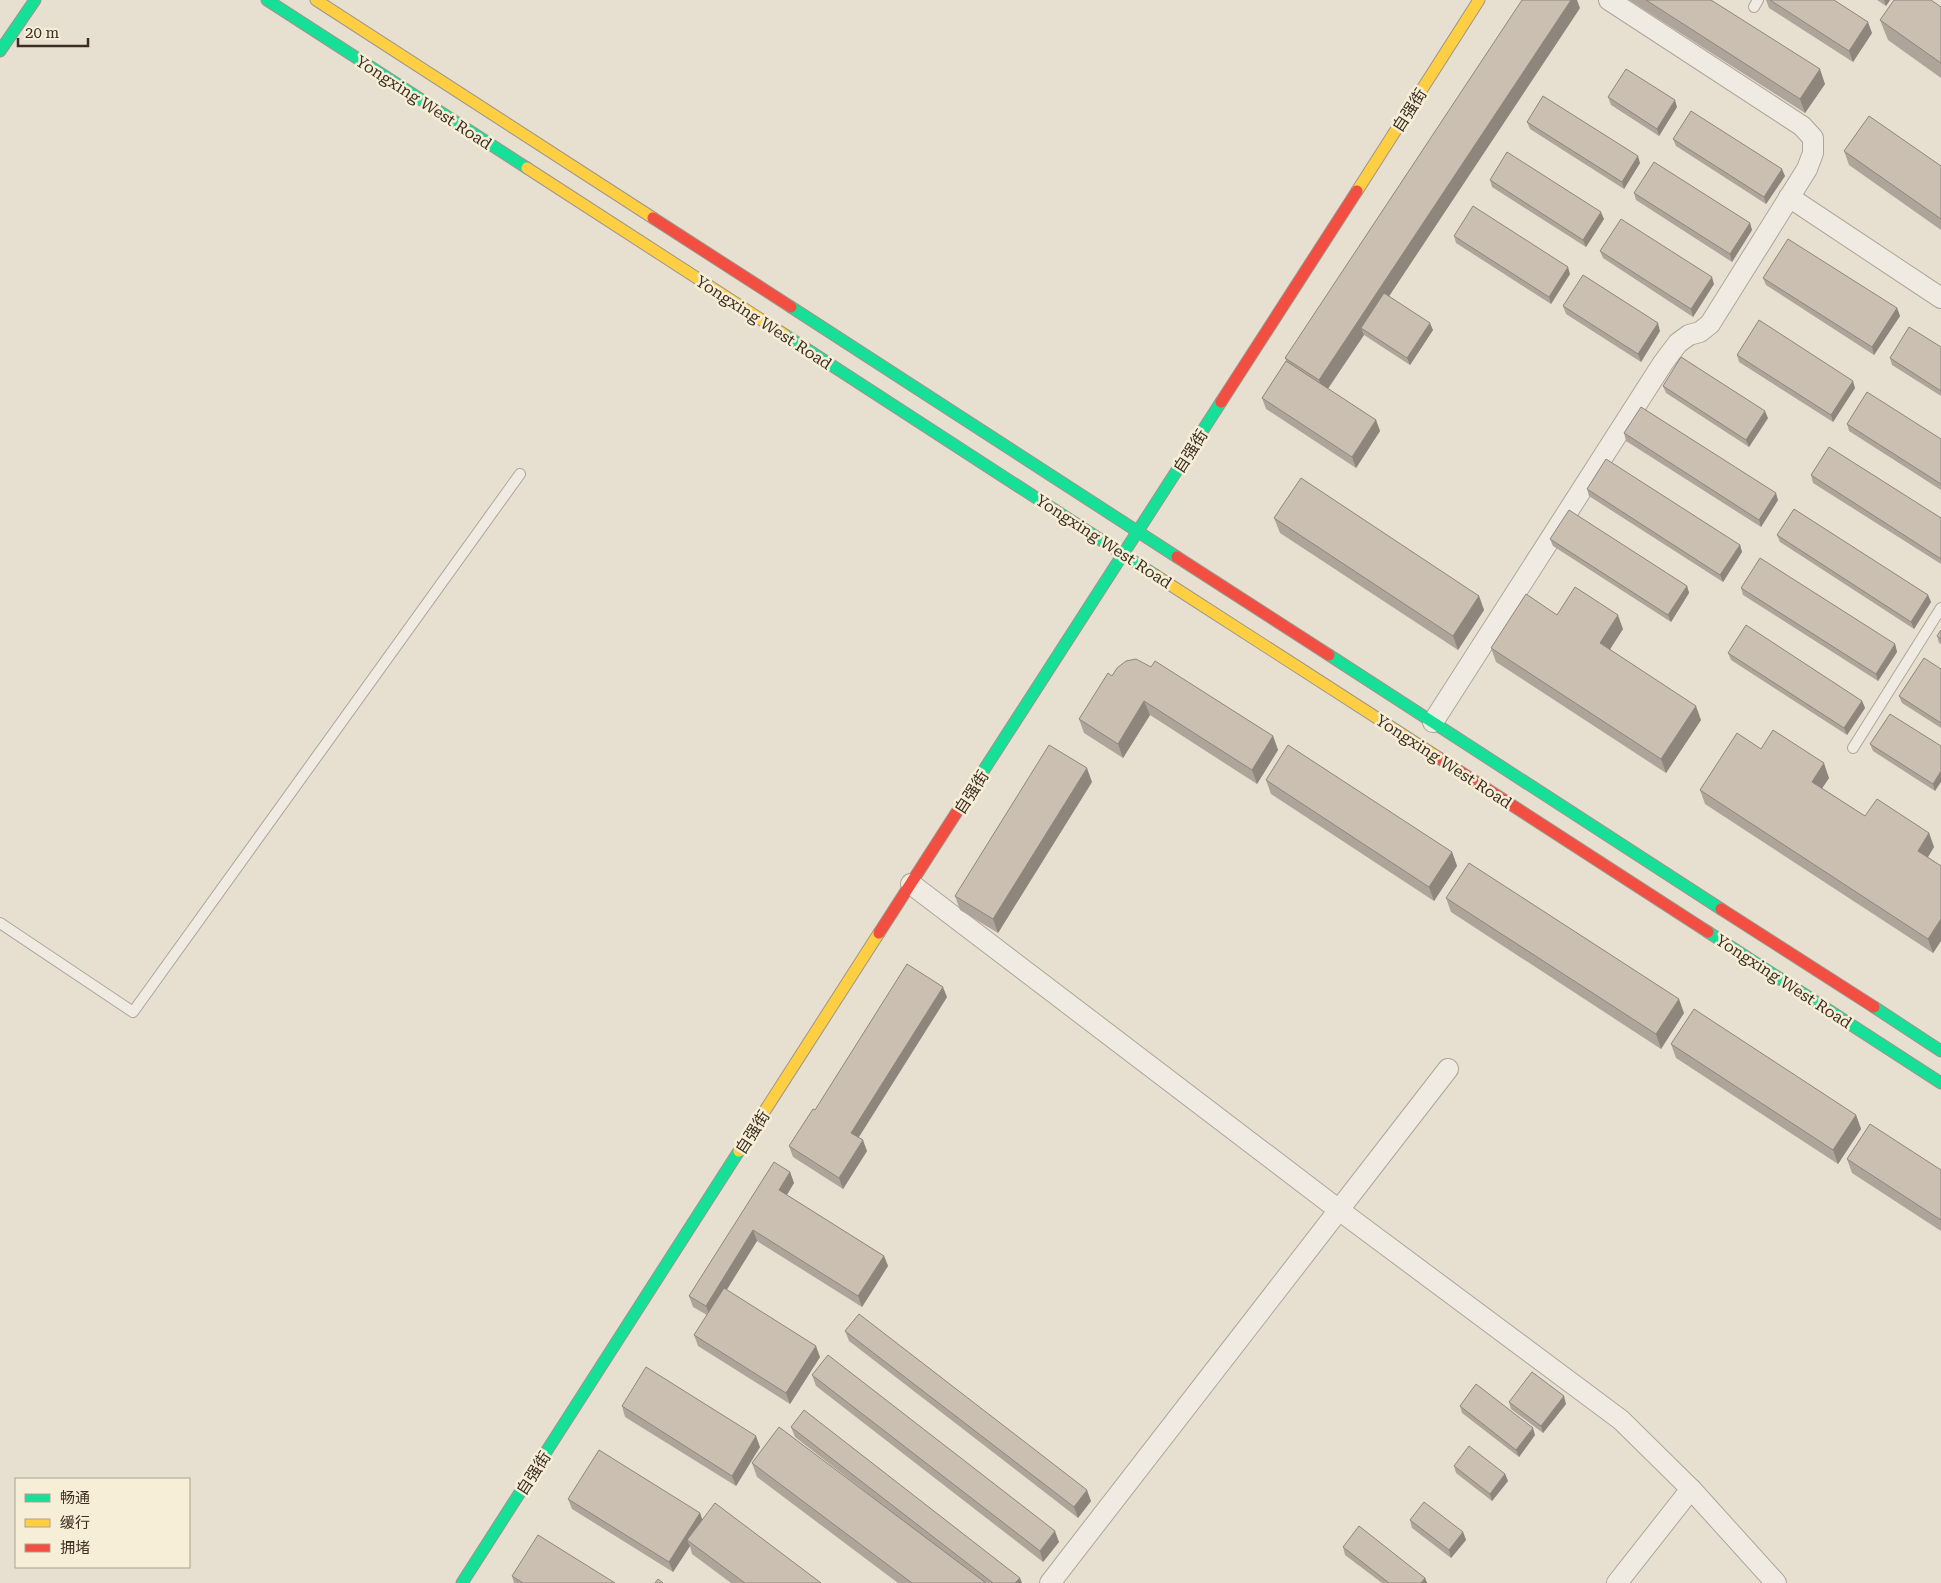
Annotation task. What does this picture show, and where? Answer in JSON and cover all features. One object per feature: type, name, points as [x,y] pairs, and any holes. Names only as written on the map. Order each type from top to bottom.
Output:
[{"type":"main road","points":[[0,51],[35,0]]},
{"type":"main road","name":"Yongxing West Road","points":[[267,0],[1941,1083]]},
{"type":"main road","name":"Yongxing West Road","points":[[316,0],[1941,1051]]},
{"type":"main road","name":"自强街","points":[[462,1583],[1479,0]]},
{"type":"street","points":[[1433,722],[1663,363],[1678,343],[1689,335],[1700,332],[1710,324],[1806,169],[1813,153],[1813,138],[1802,126],[1609,0]]},
{"type":"street","points":[[1789,197],[1941,298]]},
{"type":"street","points":[[911,884],[1339,1210],[1621,1420],[1691,1489],[1776,1583]]},
{"type":"street","points":[[1050,1583],[1448,1069]]},
{"type":"street","points":[[1617,1583],[1691,1489]]},
{"type":"lane","points":[[0,923],[133,1012],[520,474]]},
{"type":"lane","points":[[1853,748],[1941,608]]},
{"type":"building","points":[[1522,0],[1571,0],[1319,380],[1285,358]]},
{"type":"building","points":[[1646,0],[1711,0],[1820,69],[1800,99]]},
{"type":"building","points":[[1770,0],[1834,0],[1868,22],[1849,51]]},
{"type":"building","points":[[1894,0],[1931,0],[1941,7],[1941,63],[1880,20]]},
{"type":"building","points":[[1626,69],[1675,100],[1657,129],[1608,97]]},
{"type":"building","points":[[1543,96],[1638,156],[1622,182],[1527,122]]},
{"type":"building","points":[[1691,111],[1782,169],[1764,197],[1673,139]]},
{"type":"building","points":[[1869,116],[1941,166],[1941,219],[1844,151]]},
{"type":"building","points":[[1507,152],[1601,212],[1583,240],[1490,180]]},
{"type":"building","points":[[1654,162],[1750,223],[1730,254],[1634,193]]},
{"type":"building","points":[[1473,206],[1568,267],[1549,297],[1454,236]]},
{"type":"building","points":[[1621,219],[1712,277],[1691,309],[1600,251]]},
{"type":"building","points":[[1788,239],[1897,308],[1872,347],[1763,278]]},
{"type":"building","points":[[1583,275],[1658,323],[1638,354],[1563,306]]},
{"type":"building","points":[[1384,293],[1430,323],[1407,358],[1361,328]]},
{"type":"building","points":[[1759,320],[1853,381],[1831,415],[1737,355]]},
{"type":"building","points":[[1909,327],[1941,347],[1941,391],[1890,358]]},
{"type":"building","points":[[1681,357],[1765,411],[1746,440],[1663,386]]},
{"type":"building","points":[[1286,361],[1376,420],[1352,457],[1262,398]]},
{"type":"building","points":[[1867,392],[1941,439],[1941,484],[1847,424]]},
{"type":"building","points":[[1641,407],[1776,493],[1759,520],[1624,433]]},
{"type":"building","points":[[1829,447],[1941,518],[1941,559],[1811,475]]},
{"type":"building","points":[[1606,459],[1740,545],[1720,575],[1587,489]]},
{"type":"building","points":[[1301,478],[1479,596],[1453,636],[1274,518]]},
{"type":"building","points":[[1794,509],[1928,595],[1911,622],[1777,535]]},
{"type":"building","points":[[1569,510],[1687,586],[1668,615],[1550,539]]},
{"type":"building","points":[[1760,558],[1895,644],[1876,674],[1741,588]]},
{"type":"building","points":[[1575,587],[1618,615],[1600,643],[1696,706],[1661,759],[1491,648],[1526,594],[1557,615]]},
{"type":"building","points":[[1746,625],[1862,701],[1844,728],[1728,653]]},
{"type":"building","points":[[1941,630],[1941,639],[1937,636]]},
{"type":"building","points":[[1924,658],[1941,669],[1941,723],[1899,696]]},
{"type":"building","points":[[1136,659],[1151,667],[1155,661],[1273,736],[1252,770],[1144,701],[1118,744],[1079,719],[1108,673],[1112,676],[1117,668],[1126,661]]},
{"type":"building","points":[[1890,714],[1941,746],[1941,771],[1933,784],[1870,744]]},
{"type":"building","points":[[1773,730],[1824,763],[1812,782],[1865,816],[1877,799],[1929,833],[1918,851],[1941,866],[1941,919],[1928,939],[1700,790],[1737,733],[1761,749]]},
{"type":"building","points":[[1049,745],[1087,768],[993,919],[955,896]]},
{"type":"building","points":[[1288,745],[1452,852],[1429,887],[1266,780]]},
{"type":"building","points":[[1469,863],[1679,999],[1656,1034],[1446,898]]},
{"type":"building","points":[[907,964],[943,987],[851,1133],[863,1140],[839,1178],[789,1146],[813,1109],[815,1110]]},
{"type":"building","points":[[1694,1009],[1856,1115],[1833,1150],[1671,1044]]},
{"type":"building","points":[[1870,1124],[1941,1170],[1941,1220],[1847,1159]]},
{"type":"building","points":[[774,1162],[790,1172],[779,1190],[884,1256],[858,1296],[753,1230],[706,1306],[689,1296]]},
{"type":"building","points":[[724,1288],[816,1346],[786,1393],[694,1335]]},
{"type":"building","points":[[859,1314],[1087,1490],[1074,1507],[845,1331]]},
{"type":"building","points":[[828,1355],[1055,1531],[1040,1551],[812,1375]]},
{"type":"building","points":[[646,1367],[756,1436],[732,1476],[622,1406]]},
{"type":"building","points":[[1532,1372],[1564,1396],[1541,1426],[1509,1402]]},
{"type":"building","points":[[1476,1384],[1533,1428],[1516,1450],[1460,1406]]},
{"type":"building","points":[[804,1410],[1020,1578],[1015,1583],[993,1583],[791,1427]]},
{"type":"building","points":[[779,1427],[986,1583],[912,1583],[752,1463]]},
{"type":"building","points":[[1469,1446],[1505,1474],[1490,1494],[1454,1466]]},
{"type":"building","points":[[599,1450],[700,1513],[669,1562],[568,1499]]},
{"type":"building","points":[[1424,1502],[1463,1532],[1449,1550],[1410,1520]]},
{"type":"building","points":[[715,1503],[821,1583],[745,1583],[687,1540]]},
{"type":"building","points":[[1359,1526],[1425,1578],[1421,1583],[1389,1583],[1343,1547]]},
{"type":"building","points":[[538,1535],[615,1583],[523,1583],[512,1576]]},
{"type":"building","points":[[658,1579],[663,1583],[655,1583]]},
{"type":"traffic: fast","points":[[0,51],[35,0]]},
{"type":"traffic: fast","points":[[267,0],[527,168]]},
{"type":"traffic: fast","points":[[791,307],[1177,557]]},
{"type":"traffic: fast","points":[[785,335],[1155,575]]},
{"type":"traffic: fast","points":[[980,776],[1221,402]]},
{"type":"traffic: fast","points":[[1329,655],[1721,909]]},
{"type":"traffic: fast","points":[[1708,932],[1941,1083]]},
{"type":"traffic: fast","points":[[1874,1007],[1941,1051]]},
{"type":"traffic: fast","points":[[462,1583],[739,1151]]},
{"type":"traffic: slow","points":[[316,0],[653,218]]},
{"type":"traffic: slow","points":[[1357,191],[1479,0]]},
{"type":"traffic: slow","points":[[527,168],[785,335]]},
{"type":"traffic: slow","points":[[1155,575],[1439,758]]},
{"type":"traffic: slow","points":[[739,1151],[879,933]]},
{"type":"traffic: jam","points":[[1221,402],[1357,191]]},
{"type":"traffic: jam","points":[[653,218],[791,307]]},
{"type":"traffic: jam","points":[[1177,557],[1329,655]]},
{"type":"traffic: jam","points":[[1439,758],[1708,932]]},
{"type":"traffic: jam","points":[[879,933],[980,776]]},
{"type":"traffic: jam","points":[[1721,909],[1874,1007]]}]
